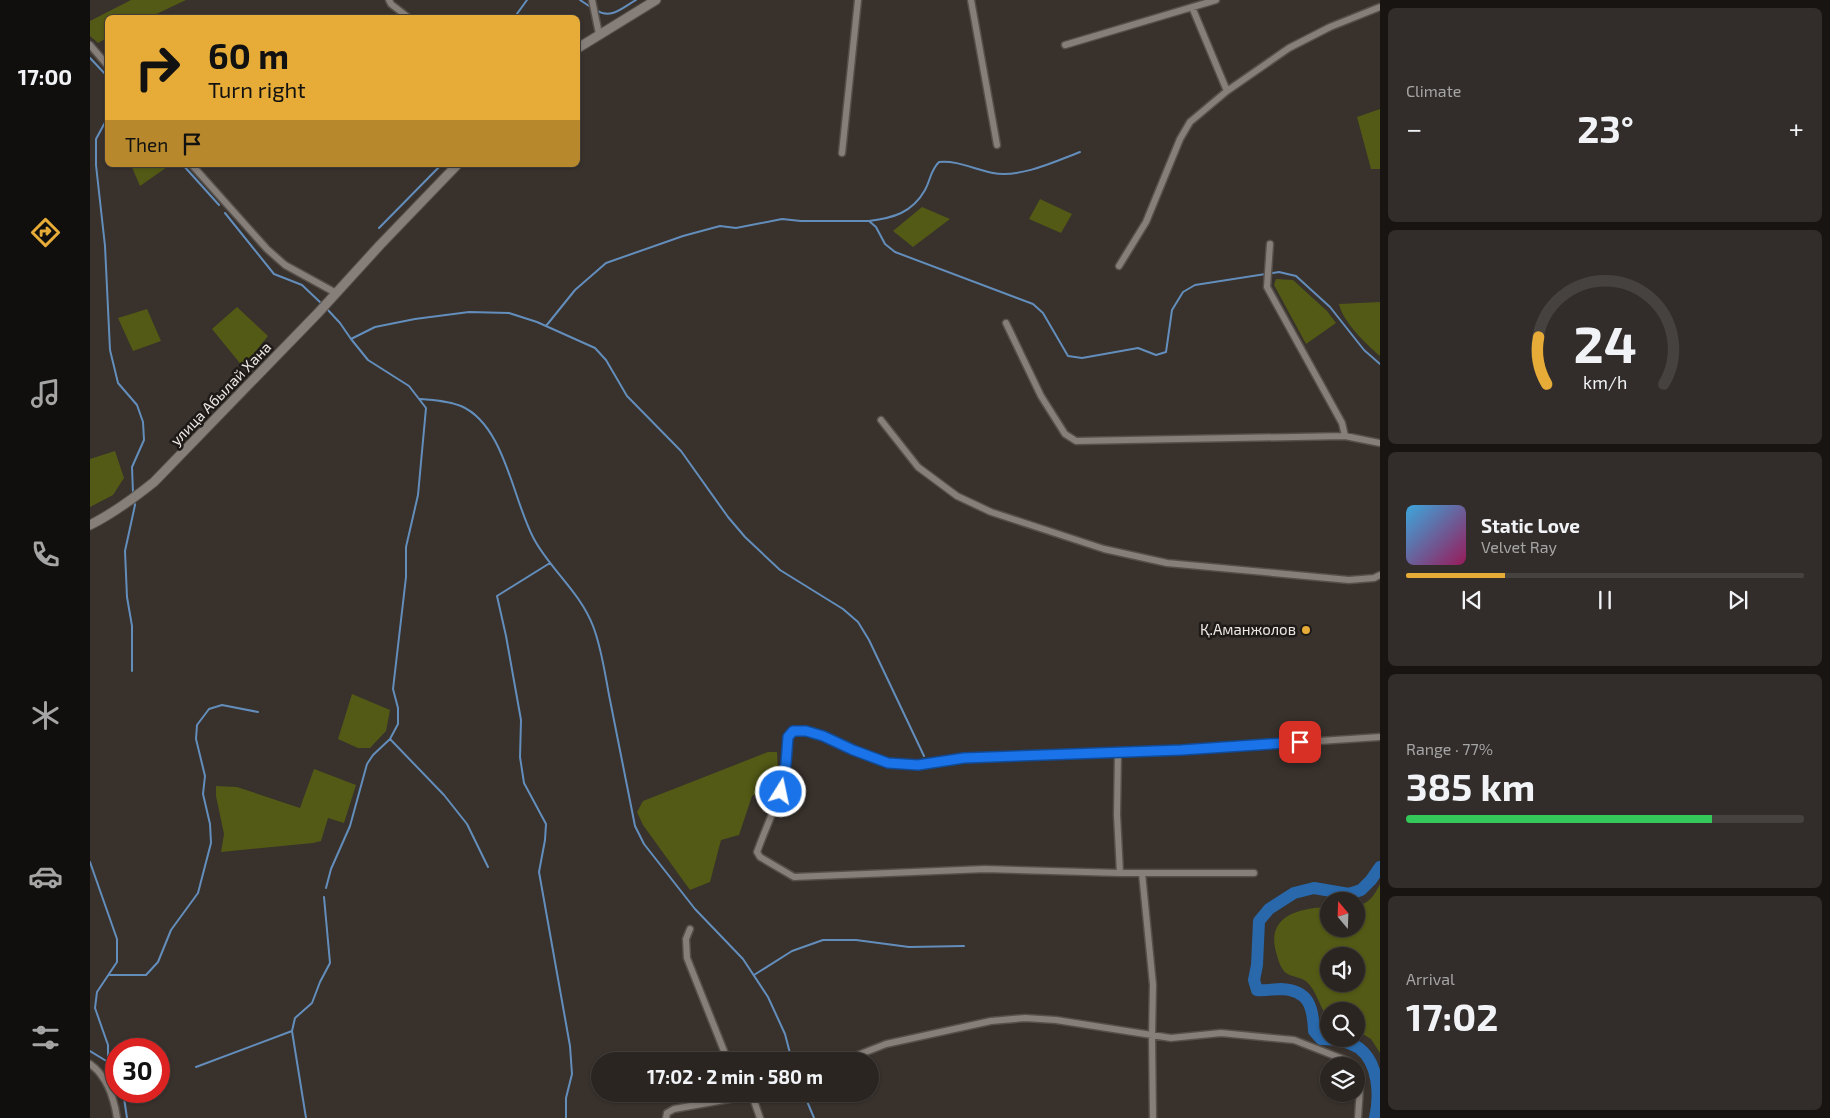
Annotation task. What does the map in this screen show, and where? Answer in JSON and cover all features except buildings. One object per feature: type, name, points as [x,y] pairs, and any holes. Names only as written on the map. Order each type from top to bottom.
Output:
[{"type":"main road","points":[[580,47],[656,0]]},
{"type":"main road","name":"улица Абылай Хана","points":[[90,524],[106,517],[154,482],[325,306],[380,245],[455,167]]},
{"type":"street","points":[[389,0],[391,4],[405,15]]},
{"type":"street","points":[[592,0],[599,34]]},
{"type":"street","points":[[842,153],[858,0]]},
{"type":"street","points":[[971,0],[997,145]]},
{"type":"street","points":[[1065,45],[1216,0]]},
{"type":"street","points":[[1192,7],[1227,91]]},
{"type":"street","points":[[1119,266],[1146,222],[1180,139],[1190,122],[1227,91],[1289,48],[1330,27],[1380,7]]},
{"type":"street","points":[[90,46],[105,63]]},
{"type":"street","points":[[194,167],[267,249],[285,264],[336,293]]},
{"type":"street","points":[[1270,244],[1267,286],[1342,424],[1345,436]]},
{"type":"street","points":[[1006,323],[1041,396],[1065,434],[1076,441],[1345,436],[1380,443]]},
{"type":"street","points":[[881,420],[918,467],[957,496],[991,512],[1104,549],[1167,563],[1349,580],[1380,576]]},
{"type":"street","points":[[1254,873],[985,870],[794,878],[760,857],[757,852],[781,792],[788,737],[793,731],[806,731],[823,736],[888,763],[918,765],[964,758],[1118,752],[1380,737]]},
{"type":"street","points":[[1118,752],[1120,873]]},
{"type":"street","points":[[1142,873],[1153,984],[1153,1118]]},
{"type":"street","points":[[690,929],[686,939],[687,958],[724,1052]]},
{"type":"street","points":[[866,1052],[886,1044],[1000,1020],[1025,1018],[1056,1020],[1171,1038],[1221,1033],[1294,1040],[1338,1057]]},
{"type":"street","points":[[90,1064],[102,1076],[108,1088],[117,1118]]},
{"type":"street","points":[[666,1118],[667,1112],[674,1108],[705,1102]]},
{"type":"street","points":[[757,1102],[760,1118]]},
{"type":"street","points":[[1358,1118],[1359,1102]]},
{"type":"green space","points":[[131,0],[186,0],[154,15],[105,15],[105,39],[98,43],[90,36],[90,21]]},
{"type":"green space","points":[[1380,109],[1380,169],[1371,169],[1357,117]]},
{"type":"green space","points":[[132,167],[167,167],[140,186]]},
{"type":"green space","points":[[1040,199],[1072,214],[1061,233],[1029,219]]},
{"type":"green space","points":[[922,207],[950,219],[913,247],[893,231]]},
{"type":"green space","points":[[1276,279],[1293,280],[1327,311],[1336,323],[1306,344],[1274,285]]},
{"type":"green space","points":[[1380,302],[1380,356],[1350,325],[1339,304]]},
{"type":"green space","points":[[237,307],[268,336],[243,367],[212,329]]},
{"type":"green space","points":[[147,309],[161,341],[133,351],[118,318]]},
{"type":"green space","points":[[115,451],[124,478],[113,495],[90,507],[90,459]]},
{"type":"green space","points":[[352,694],[390,710],[386,731],[370,748],[358,748],[338,739]]},
{"type":"green space","points":[[768,752],[777,752],[778,770],[776,784],[752,796],[739,835],[721,840],[710,882],[690,890],[643,825],[637,812],[643,801]]},
{"type":"green space","points":[[314,769],[356,785],[344,823],[328,818],[321,841],[313,843],[221,852],[224,834],[216,796],[216,786],[237,787],[300,808]]},
{"type":"green space","points":[[1380,884],[1380,1053],[1371,1039],[1365,1035],[1365,1002],[1320,1002],[1320,1004],[1307,982],[1284,971],[1276,952],[1274,939],[1276,929],[1288,916],[1307,909],[1320,908],[1320,938],[1365,938],[1365,903],[1374,895]]},
{"type":"waterway","points":[[516,15],[527,0]]},
{"type":"waterway","points":[[580,0],[592,8]]},
{"type":"waterway","points":[[596,10],[601,13],[612,13],[636,0]]},
{"type":"waterway","points":[[90,58],[105,74]]},
{"type":"waterway","points":[[105,122],[96,139],[96,165],[105,246],[110,350],[118,383],[137,405],[143,422],[144,440],[132,467],[133,493]]},
{"type":"waterway","points":[[869,221],[894,216],[914,204],[925,190],[932,172],[939,162],[960,164],[986,172],[1003,174],[1037,168],[1080,152]]},
{"type":"waterway","points":[[185,167],[219,205]]},
{"type":"waterway","points":[[379,228],[439,167]]},
{"type":"waterway","points":[[225,213],[274,274],[302,285],[322,304]]},
{"type":"waterway","points":[[546,326],[575,290],[606,263],[683,236],[720,226],[736,228],[782,219],[801,221],[869,221],[876,227],[885,244],[895,252],[1033,304],[1043,313],[1068,356],[1082,358],[1138,348],[1156,355],[1166,352],[1172,310],[1183,292],[1195,285],[1279,272],[1296,276],[1330,307],[1364,350],[1380,364]]},
{"type":"waterway","points":[[326,888],[331,869],[350,826],[367,764],[373,755],[390,739],[398,724],[398,708],[393,689],[406,577],[406,547],[418,495],[426,408],[409,386],[368,360],[327,309]]},
{"type":"waterway","points":[[351,339],[375,327],[415,319],[469,312],[509,313],[537,322],[595,348],[606,360],[627,396],[681,451],[728,517],[745,537],[780,570],[843,609],[858,622],[869,640],[924,756]]},
{"type":"waterway","points":[[420,399],[436,400],[461,406],[476,416],[488,429],[498,446],[534,539],[581,602],[593,626],[603,662],[635,826],[644,844],[695,909],[743,959],[768,997],[785,1034],[790,1052]]},
{"type":"waterway","points":[[132,671],[132,626],[127,597],[125,551],[135,505],[134,501]]},
{"type":"waterway","points":[[550,563],[497,596],[521,720],[520,757],[524,783],[546,824],[539,872],[570,1046],[572,1074],[566,1098],[566,1118]]},
{"type":"waterway","points":[[110,975],[146,975],[158,962],[171,930],[198,893],[211,843],[210,824],[203,794],[205,776],[196,739],[197,725],[209,709],[222,705],[258,712]]},
{"type":"waterway","points":[[390,739],[444,795],[467,824],[488,867]]},
{"type":"waterway","points":[[90,862],[117,939],[117,962],[97,992],[95,1008],[106,1038]]},
{"type":"waterway","points":[[1375,1118],[1377,1109],[1376,1080],[1371,1062],[1366,1054],[1350,1043],[1321,1039],[1314,1031],[1311,1007],[1303,996],[1290,990],[1257,990],[1254,980],[1257,965],[1259,921],[1269,909],[1294,893],[1314,888],[1349,894],[1361,890],[1380,867]]},
{"type":"waterway","points":[[306,1118],[292,1031],[295,1018],[312,1003],[330,963],[324,897]]},
{"type":"waterway","points":[[754,975],[792,951],[823,940],[856,940],[909,947],[964,946]]},
{"type":"waterway","points":[[196,1067],[292,1031]]},
{"type":"waterway","points":[[90,1051],[105,1060]]},
{"type":"waterway","points":[[807,1102],[814,1118]]},
{"type":"waterway","points":[[125,1103],[127,1118]]},
{"type":"place","name":"Қ.Аманжолов","points":[[1306,630]]},
{"type":"route","points":[[781,792],[788,737],[793,731],[806,731],[823,736],[888,763],[918,765],[964,758],[1181,750],[1300,742]]}]
